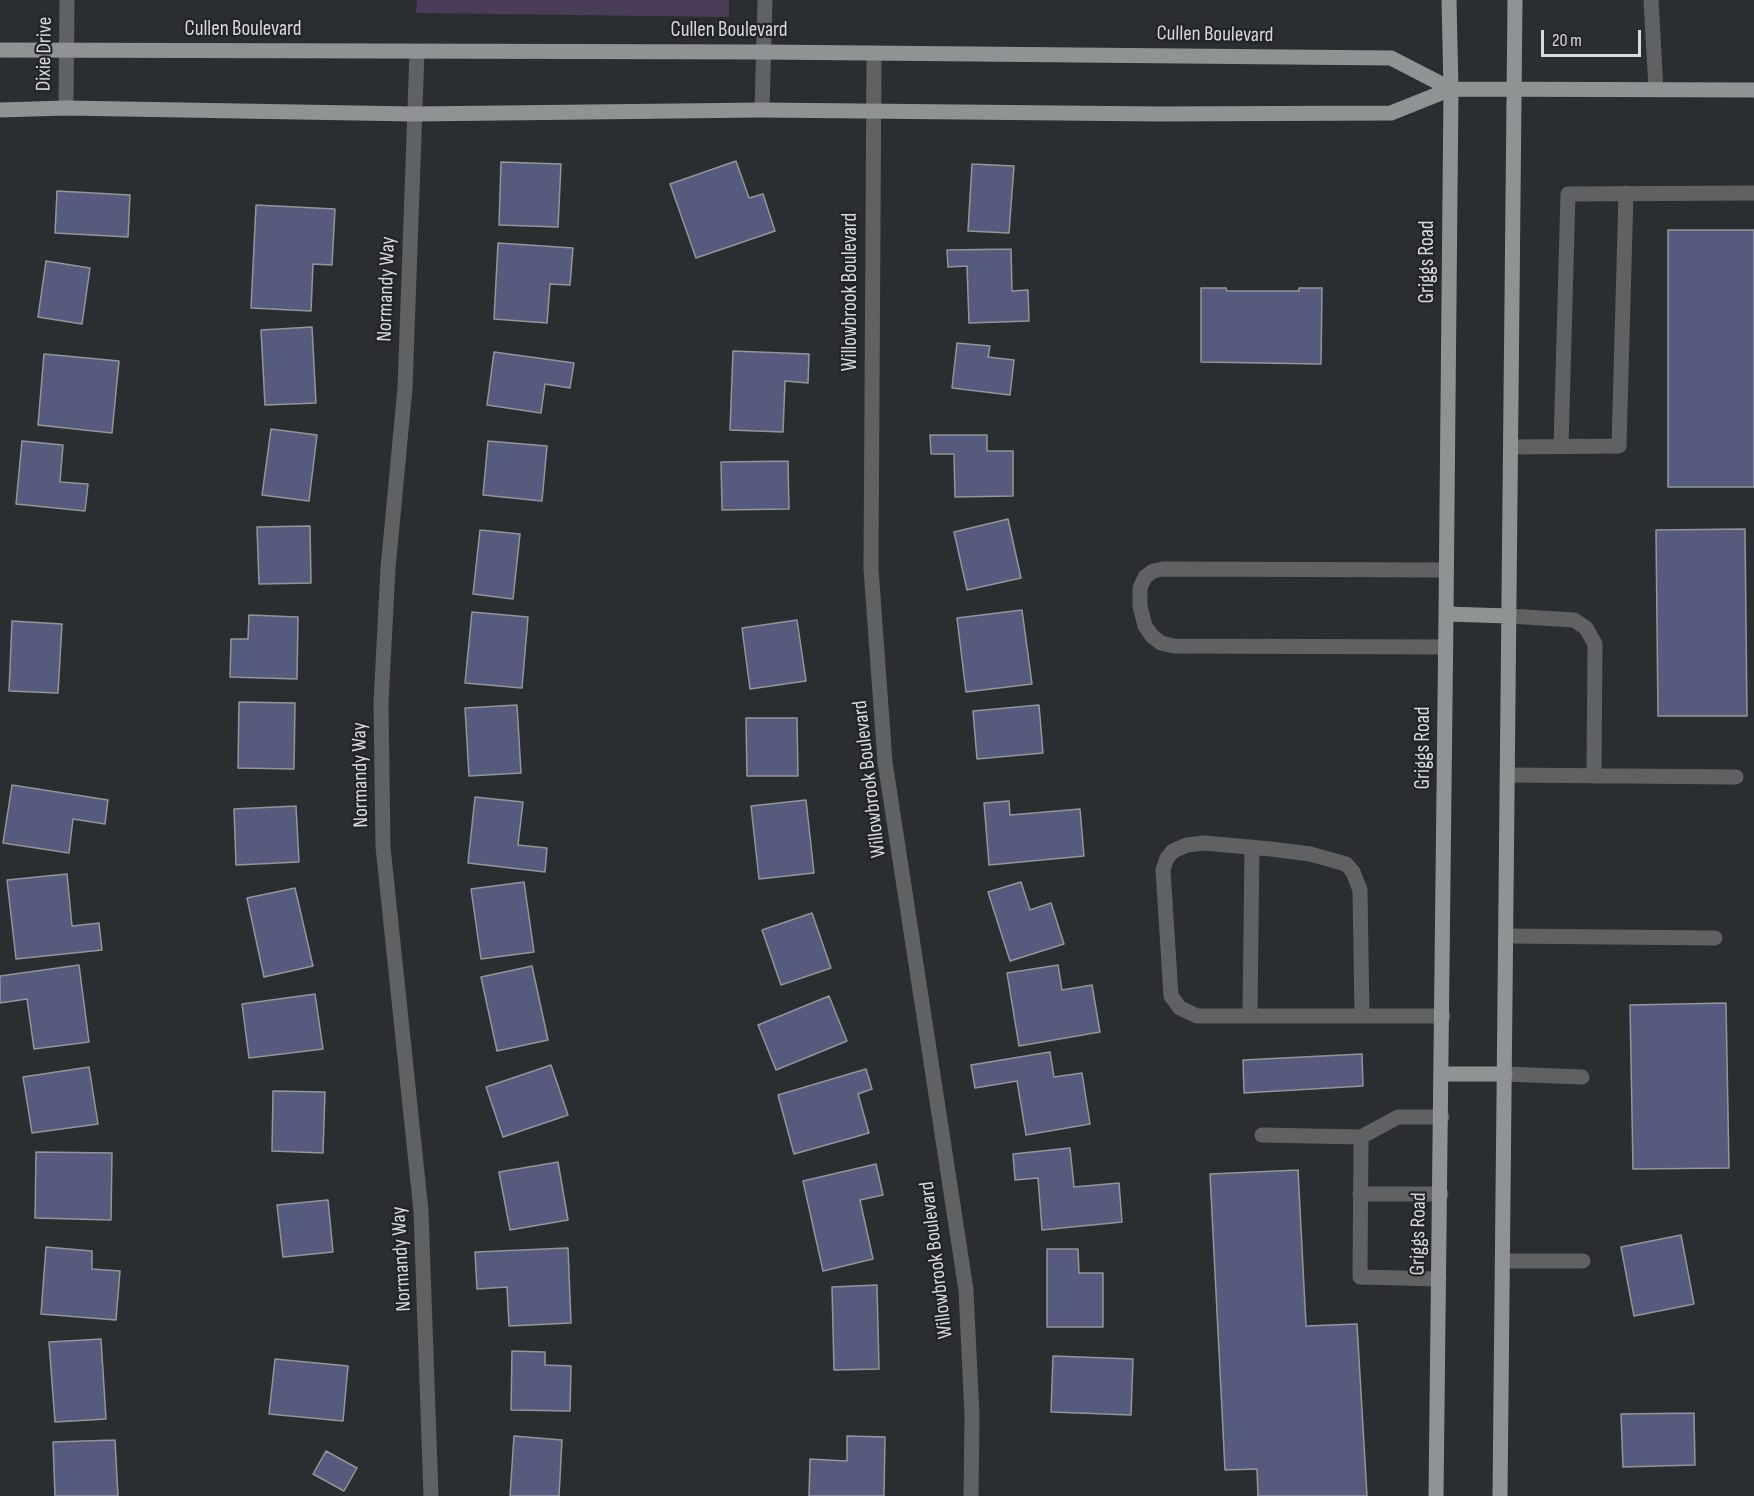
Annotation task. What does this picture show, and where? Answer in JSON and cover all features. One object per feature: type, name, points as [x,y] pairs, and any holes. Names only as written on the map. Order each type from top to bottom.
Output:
[{"type":"main road","name":"Griggs Road","points":[[1436,1496],[1443,1016],[1449,0]]},
{"type":"main road","points":[[1500,1496],[1515,0]]},
{"type":"main road","name":"Cullen Boulevard","points":[[0,50],[764,52],[1391,58],[1450,88]]},
{"type":"main road","name":"Cullen Boulevard","points":[[0,110],[66,108],[414,114],[762,110],[1160,114],[1391,112],[1450,88],[1754,90]]},
{"type":"main road","points":[[1446,614],[1509,616]]},
{"type":"main road","points":[[1442,1074],[1504,1074]]},
{"type":"street","name":"Dixie Drive","points":[[66,108],[67,0]]},
{"type":"street","points":[[762,110],[765,0]]},
{"type":"street","points":[[1651,0],[1656,89]]},
{"type":"street","name":"Normandy Way","points":[[417,52],[405,388],[388,568],[381,703],[383,847],[421,1211],[431,1496]]},
{"type":"street","name":"Willowbrook Boulevard","points":[[874,53],[871,569],[885,762],[966,1290],[972,1416],[971,1496]]},
{"type":"street","points":[[1511,447],[1618,446],[1626,193]]},
{"type":"street","points":[[1561,447],[1568,194],[1754,193]]},
{"type":"street","points":[[1446,570],[1163,569],[1153,571],[1145,577],[1140,588],[1140,606],[1145,626],[1161,643],[1174,646],[1446,647]]},
{"type":"street","points":[[1509,616],[1574,620],[1586,628],[1595,644],[1594,776]]},
{"type":"street","points":[[1508,775],[1736,777]]},
{"type":"street","points":[[1362,1016],[1360,890],[1353,872],[1346,864],[1310,855],[1204,843],[1187,845],[1173,851],[1167,858],[1163,870],[1171,996],[1180,1008],[1197,1016],[1362,1016],[1443,1016]]},
{"type":"street","points":[[1250,1016],[1252,847]]},
{"type":"street","points":[[1506,936],[1715,938]]},
{"type":"street","points":[[1504,1074],[1582,1077]]},
{"type":"street","points":[[1262,1135],[1360,1137],[1398,1117],[1442,1117]]},
{"type":"street","points":[[1360,1137],[1360,1277],[1439,1279]]},
{"type":"street","points":[[1360,1194],[1441,1194]]},
{"type":"street","points":[[1503,1261],[1583,1261]]},
{"type":"shaded area","points":[[417,0],[729,0],[729,17],[416,13]]},
{"type":"building","points":[[736,161],[749,198],[763,194],[775,231],[696,258],[670,184]]},
{"type":"building","points":[[501,162],[561,164],[558,227],[499,225]]},
{"type":"building","points":[[972,164],[1014,166],[1009,233],[968,231]]},
{"type":"building","points":[[57,191],[130,195],[128,237],[55,233]]},
{"type":"building","points":[[256,205],[335,209],[332,265],[313,264],[311,311],[251,308]]},
{"type":"building","points":[[1668,230],[1754,230],[1754,487],[1668,487]]},
{"type":"building","points":[[498,243],[573,248],[570,285],[550,284],[547,323],[494,319]]},
{"type":"building","points":[[1011,249],[1012,291],[1028,290],[1029,321],[969,323],[967,266],[948,267],[947,250]]},
{"type":"building","points":[[46,261],[90,268],[82,324],[38,317]]},
{"type":"building","points":[[1201,288],[1226,288],[1227,291],[1299,291],[1299,288],[1322,288],[1321,364],[1201,362]]},
{"type":"building","points":[[312,327],[316,403],[265,405],[261,330]]},
{"type":"building","points":[[957,343],[990,346],[988,357],[1014,360],[1010,395],[952,388]]},
{"type":"building","points":[[733,351],[809,354],[808,383],[785,381],[783,432],[730,430]]},
{"type":"building","points":[[494,352],[574,363],[570,388],[545,384],[541,413],[487,405]]},
{"type":"building","points":[[44,354],[119,361],[112,433],[38,425]]},
{"type":"building","points":[[271,429],[317,435],[309,501],[262,495]]},
{"type":"building","points":[[930,435],[987,435],[987,451],[1013,451],[1013,496],[955,497],[954,454],[931,454]]},
{"type":"building","points":[[22,441],[63,445],[60,482],[88,484],[85,511],[16,504]]},
{"type":"building","points":[[488,441],[547,446],[542,501],[483,495]]},
{"type":"building","points":[[788,461],[789,509],[722,510],[721,462]]},
{"type":"building","points":[[1008,519],[1021,578],[967,590],[954,532]]},
{"type":"building","points":[[310,526],[311,583],[259,584],[257,527]]},
{"type":"building","points":[[1745,529],[1747,716],[1658,716],[1656,530]]},
{"type":"building","points":[[480,530],[520,534],[513,599],[473,594]]},
{"type":"building","points":[[1022,610],[1032,684],[966,692],[957,618]]},
{"type":"building","points":[[472,612],[528,617],[522,688],[465,683]]},
{"type":"building","points":[[249,615],[298,617],[297,679],[230,677],[231,639],[248,639]]},
{"type":"building","points":[[797,620],[806,681],[750,689],[742,628]]},
{"type":"building","points":[[12,621],[62,624],[58,693],[9,691]]},
{"type":"building","points":[[239,702],[295,703],[294,769],[238,768]]},
{"type":"building","points":[[517,705],[521,773],[469,776],[465,708]]},
{"type":"building","points":[[1039,705],[1043,753],[977,759],[973,711]]},
{"type":"building","points":[[746,718],[797,718],[798,776],[747,776]]},
{"type":"building","points":[[12,785],[108,800],[105,824],[73,819],[69,853],[3,843]]},
{"type":"building","points":[[475,797],[523,802],[518,845],[547,848],[545,872],[468,863]]},
{"type":"building","points":[[806,800],[814,873],[759,879],[751,806]]},
{"type":"building","points":[[1009,801],[1010,815],[1080,809],[1084,856],[989,865],[984,803]]},
{"type":"building","points":[[296,806],[299,862],[236,865],[234,809]]},
{"type":"building","points":[[67,874],[72,926],[99,923],[102,950],[16,959],[7,880]]},
{"type":"building","points":[[524,882],[534,952],[481,959],[471,889]]},
{"type":"building","points":[[1021,882],[1030,910],[1051,903],[1064,944],[1010,961],[988,892]]},
{"type":"building","points":[[295,888],[313,966],[264,977],[247,898]]},
{"type":"building","points":[[812,913],[831,968],[781,985],[762,930]]},
{"type":"building","points":[[79,965],[89,1042],[34,1049],[27,999],[0,1003],[0,976]]},
{"type":"building","points":[[1058,965],[1062,990],[1092,985],[1100,1032],[1019,1046],[1007,973]]},
{"type":"building","points":[[532,966],[548,1040],[497,1051],[481,977]]},
{"type":"building","points":[[315,994],[323,1049],[249,1058],[242,1004]]},
{"type":"building","points":[[829,996],[847,1041],[776,1070],[758,1025]]},
{"type":"building","points":[[1726,1003],[1729,1168],[1633,1169],[1630,1005]]},
{"type":"building","points":[[1050,1052],[1054,1077],[1082,1073],[1090,1124],[1026,1135],[1017,1081],[975,1088],[971,1065]]},
{"type":"building","points":[[1362,1054],[1363,1086],[1244,1093],[1243,1060]]},
{"type":"building","points":[[551,1065],[568,1115],[503,1137],[486,1087]]},
{"type":"building","points":[[89,1067],[98,1124],[32,1133],[23,1077]]},
{"type":"building","points":[[866,1069],[872,1089],[858,1094],[869,1133],[794,1154],[778,1095]]},
{"type":"building","points":[[273,1091],[325,1092],[323,1153],[272,1151]]},
{"type":"building","points":[[1070,1148],[1074,1187],[1119,1183],[1122,1222],[1042,1230],[1038,1178],[1015,1180],[1013,1154]]},
{"type":"building","points":[[36,1152],[112,1153],[111,1220],[35,1218]]},
{"type":"building","points":[[558,1162],[568,1220],[510,1230],[499,1172]]},
{"type":"building","points":[[876,1164],[883,1195],[860,1200],[873,1259],[823,1271],[803,1181]]},
{"type":"building","points":[[1298,1170],[1306,1326],[1357,1324],[1367,1496],[1258,1496],[1257,1469],[1225,1470],[1210,1174]]},
{"type":"building","points":[[328,1200],[333,1252],[283,1257],[277,1205]]},
{"type":"building","points":[[1681,1235],[1694,1304],[1634,1316],[1621,1247]]},
{"type":"building","points":[[46,1247],[92,1251],[92,1269],[120,1271],[116,1320],[41,1314]]},
{"type":"building","points":[[568,1248],[571,1323],[509,1326],[507,1287],[477,1289],[475,1252]]},
{"type":"building","points":[[1047,1249],[1078,1249],[1079,1273],[1103,1273],[1103,1327],[1047,1327]]},
{"type":"building","points":[[877,1285],[879,1369],[834,1370],[832,1287]]},
{"type":"building","points":[[101,1339],[106,1419],[55,1422],[49,1342]]},
{"type":"building","points":[[512,1351],[545,1352],[545,1365],[571,1366],[570,1411],[511,1410]]},
{"type":"building","points":[[1053,1356],[1133,1359],[1131,1415],[1051,1412]]},
{"type":"building","points":[[275,1359],[348,1366],[343,1421],[269,1414]]},
{"type":"building","points":[[1694,1413],[1695,1465],[1623,1467],[1621,1414]]},
{"type":"building","points":[[514,1436],[562,1440],[559,1496],[510,1496]]},
{"type":"building","points":[[847,1436],[885,1437],[884,1496],[809,1496],[810,1459],[847,1461]]},
{"type":"building","points":[[115,1440],[118,1496],[55,1496],[53,1442]]},
{"type":"building","points":[[326,1451],[357,1468],[344,1491],[313,1474]]}]
